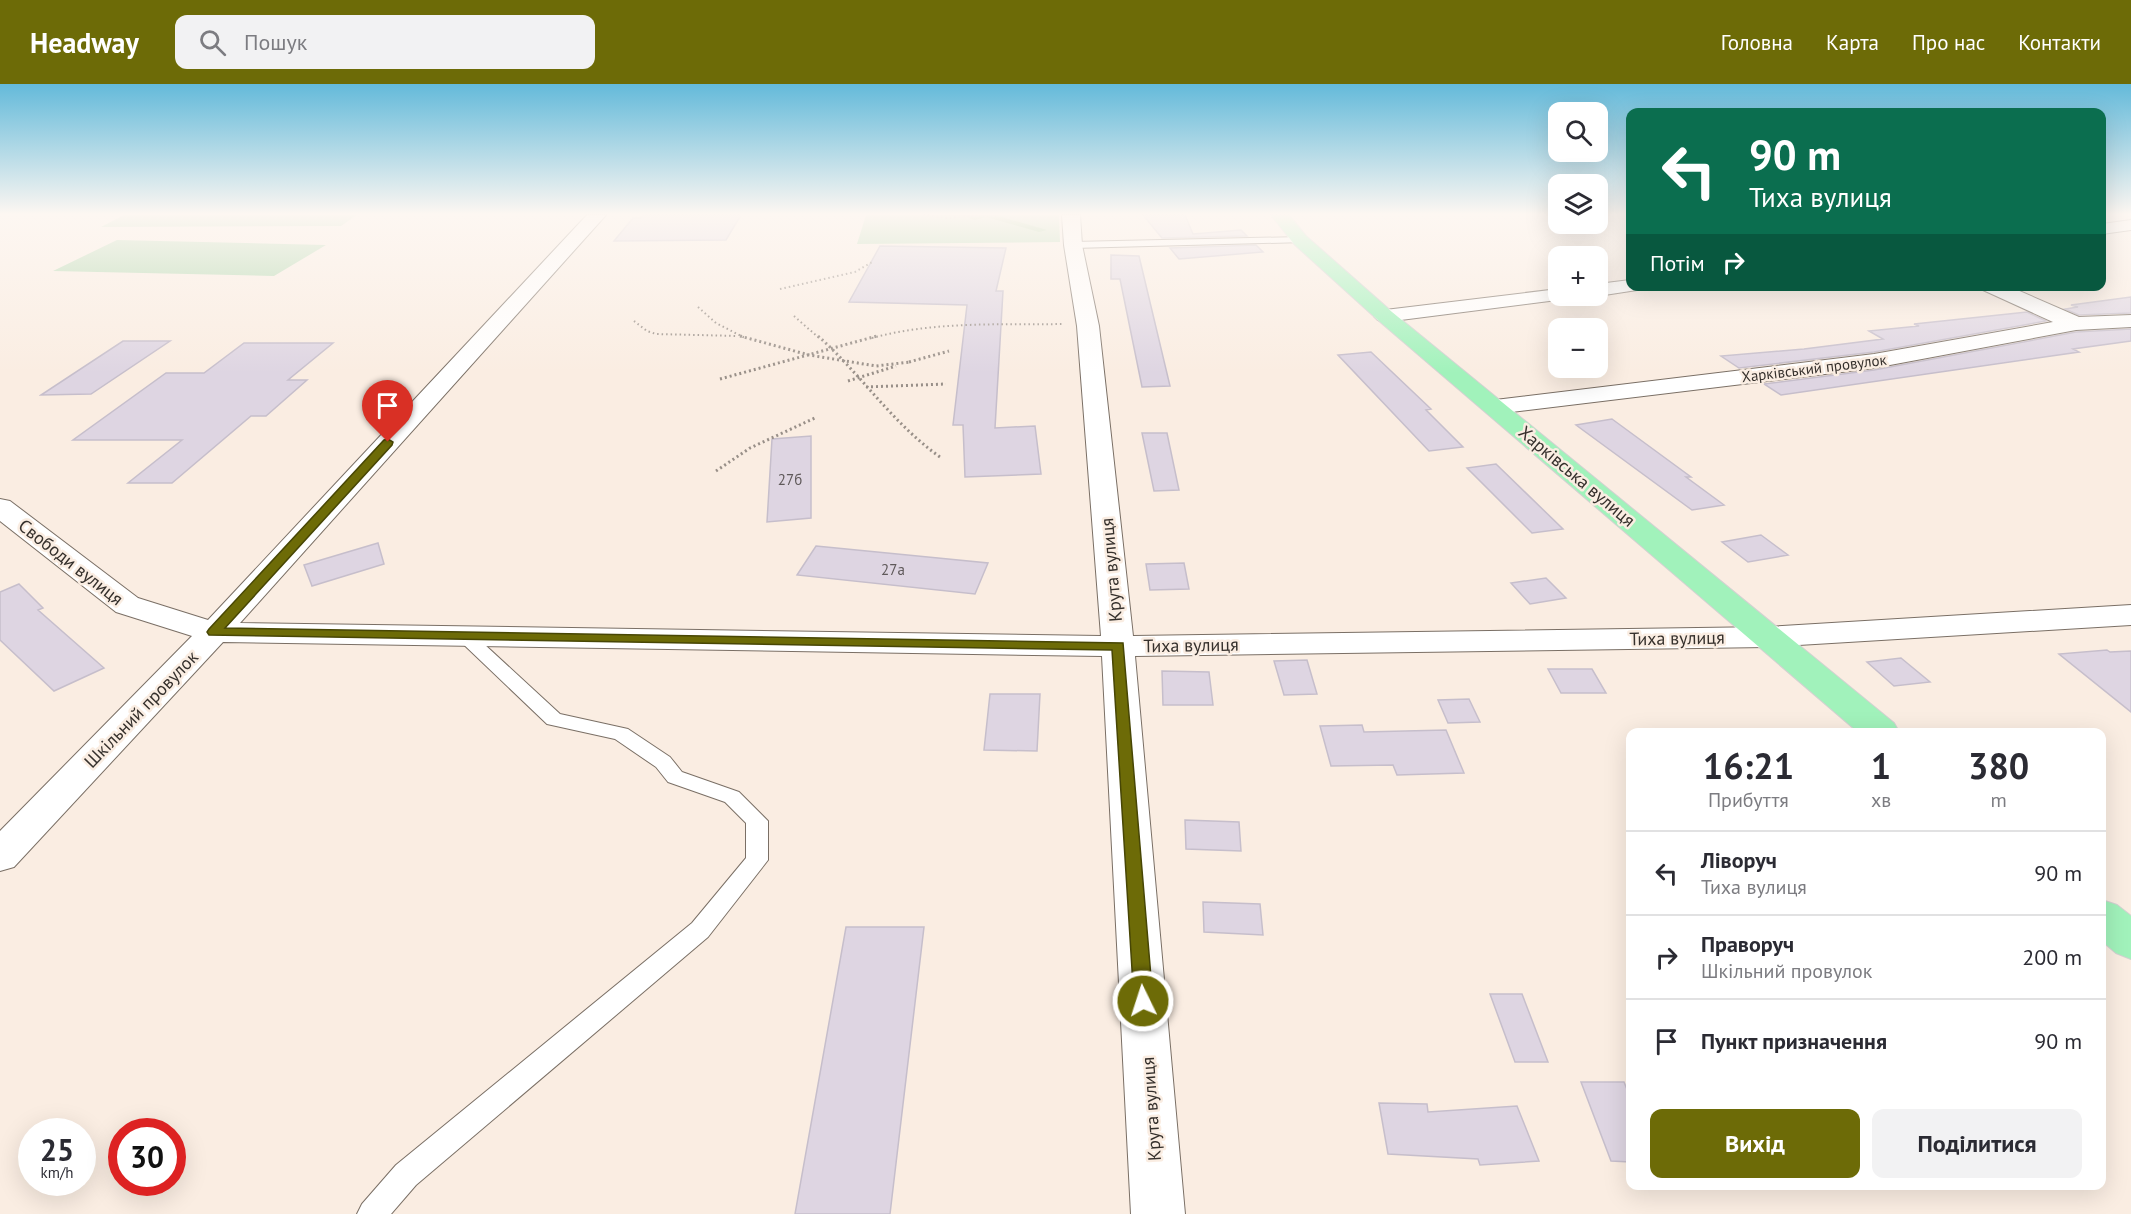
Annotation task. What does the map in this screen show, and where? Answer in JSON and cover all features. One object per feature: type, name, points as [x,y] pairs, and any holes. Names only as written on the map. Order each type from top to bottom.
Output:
[{"type":"main road","name":"Харківська вулиця","points":[[1331,268],[1385,316],[1876,728]]},
{"type":"main road","points":[[2106,920],[2131,941]]},
{"type":"street","name":"Шкільний провулок","points":[[0,856],[214,632],[549,268]]},
{"type":"street","name":"Крута вулиця","points":[[1078,268],[1088,324],[1118,646],[1158,1214]]},
{"type":"street","points":[[1608,289],[1626,286]]},
{"type":"street","points":[[2001,291],[2076,324]]},
{"type":"street","points":[[1385,316],[1548,296]]},
{"type":"street","name":"Харківський провулок","points":[[1495,407],[1874,361],[2076,324],[2131,321]]},
{"type":"street","name":"Свободи вулиця","points":[[0,507],[127,605],[214,632]]},
{"type":"street","name":"Тиха вулиця","points":[[214,632],[1118,646],[1767,637],[2131,615]]},
{"type":"lane","points":[[372,1214],[406,1175],[700,930],[757,860],[756,821],[732,797],[675,777],[663,762],[621,734],[554,719],[465,636]]},
{"type":"path","points":[[780,289],[855,272],[862,268]]},
{"type":"path","points":[[698,307],[716,322],[739,336]]},
{"type":"path","points":[[794,316],[845,363],[877,402],[920,445],[940,457]]},
{"type":"path","points":[[634,321],[647,331],[656,334],[739,336],[845,363],[876,366],[910,362]]},
{"type":"path","points":[[720,379],[896,331],[951,325],[1088,324]]},
{"type":"path","points":[[848,381],[949,351]]},
{"type":"path","points":[[866,387],[946,384]]},
{"type":"path","points":[[716,471],[750,448],[817,417]]},
{"type":"green space","points":[[60,268],[288,268],[274,276],[53,271]]},
{"type":"building","points":[[868,268],[1001,268],[996,291],[1003,291],[995,428],[1035,426],[1041,474],[965,477],[963,425],[953,425],[967,305],[849,302]]},
{"type":"building","points":[[1111,268],[1142,268],[1170,386],[1142,387],[1120,279],[1111,279]]},
{"type":"building","points":[[2131,297],[2131,313],[2079,315],[2065,309],[2078,307],[2071,305]]},
{"type":"building","points":[[2027,312],[2046,321],[1874,352],[1739,368],[1721,356],[1883,339],[1869,331]]},
{"type":"building","points":[[2131,329],[2131,341],[2073,349],[2079,352],[1781,395],[1764,384],[1874,370],[2076,332]]},
{"type":"building","points":[[123,341],[170,341],[91,394],[41,395]]},
{"type":"building","points":[[244,343],[333,343],[288,380],[307,380],[266,416],[251,416],[172,483],[128,483],[182,440],[73,440],[166,373],[204,373]]},
{"type":"building","points":[[1371,352],[1431,409],[1426,410],[1463,447],[1429,451],[1338,355]]},
{"type":"building","points":[[1612,419],[1691,477],[1686,477],[1724,505],[1692,510],[1576,425]]},
{"type":"building","points":[[1142,433],[1167,433],[1179,490],[1154,491]]},
{"type":"building","points":[[811,436],[811,518],[767,522],[772,439]]},
{"type":"building","points":[[1496,464],[1563,529],[1532,533],[1467,468]]},
{"type":"building","points":[[1761,535],[1788,555],[1748,562],[1722,542]]},
{"type":"building","points":[[378,543],[384,564],[312,586],[304,565]]},
{"type":"building","points":[[816,546],[988,563],[975,594],[797,575]]},
{"type":"building","points":[[1184,563],[1189,589],[1150,590],[1146,564]]},
{"type":"building","points":[[1546,578],[1566,598],[1530,604],[1511,583]]},
{"type":"building","points":[[19,584],[43,608],[38,610],[104,668],[54,691],[0,640],[0,592]]},
{"type":"building","points":[[2107,650],[2110,652],[2131,651],[2131,712],[2059,654]]},
{"type":"building","points":[[1901,658],[1930,682],[1894,686],[1867,662]]},
{"type":"building","points":[[1307,660],[1317,694],[1284,695],[1274,661]]},
{"type":"building","points":[[1548,669],[1592,669],[1606,693],[1561,693]]},
{"type":"building","points":[[1162,671],[1209,672],[1213,705],[1163,705]]},
{"type":"building","points":[[990,694],[1040,694],[1037,751],[984,750]]},
{"type":"building","points":[[1469,699],[1480,722],[1448,723],[1438,700]]},
{"type":"building","points":[[1362,725],[1364,732],[1446,730],[1464,773],[1397,775],[1393,765],[1331,766],[1320,726]]},
{"type":"building","points":[[1185,820],[1239,822],[1241,851],[1186,849]]},
{"type":"building","points":[[1203,902],[1260,904],[1263,935],[1204,932]]},
{"type":"building","points":[[846,927],[924,927],[890,1214],[795,1214]]},
{"type":"building","points":[[1490,994],[1522,994],[1548,1062],[1515,1062]]},
{"type":"building","points":[[1581,1082],[1624,1082],[1626,1087],[1626,1162],[1611,1161]]},
{"type":"building","points":[[1379,1103],[1427,1104],[1428,1112],[1517,1106],[1539,1161],[1480,1165],[1478,1159],[1388,1154]]},
{"type":"route","points":[[388,442],[214,632],[1118,646],[1143,1001]]}]
